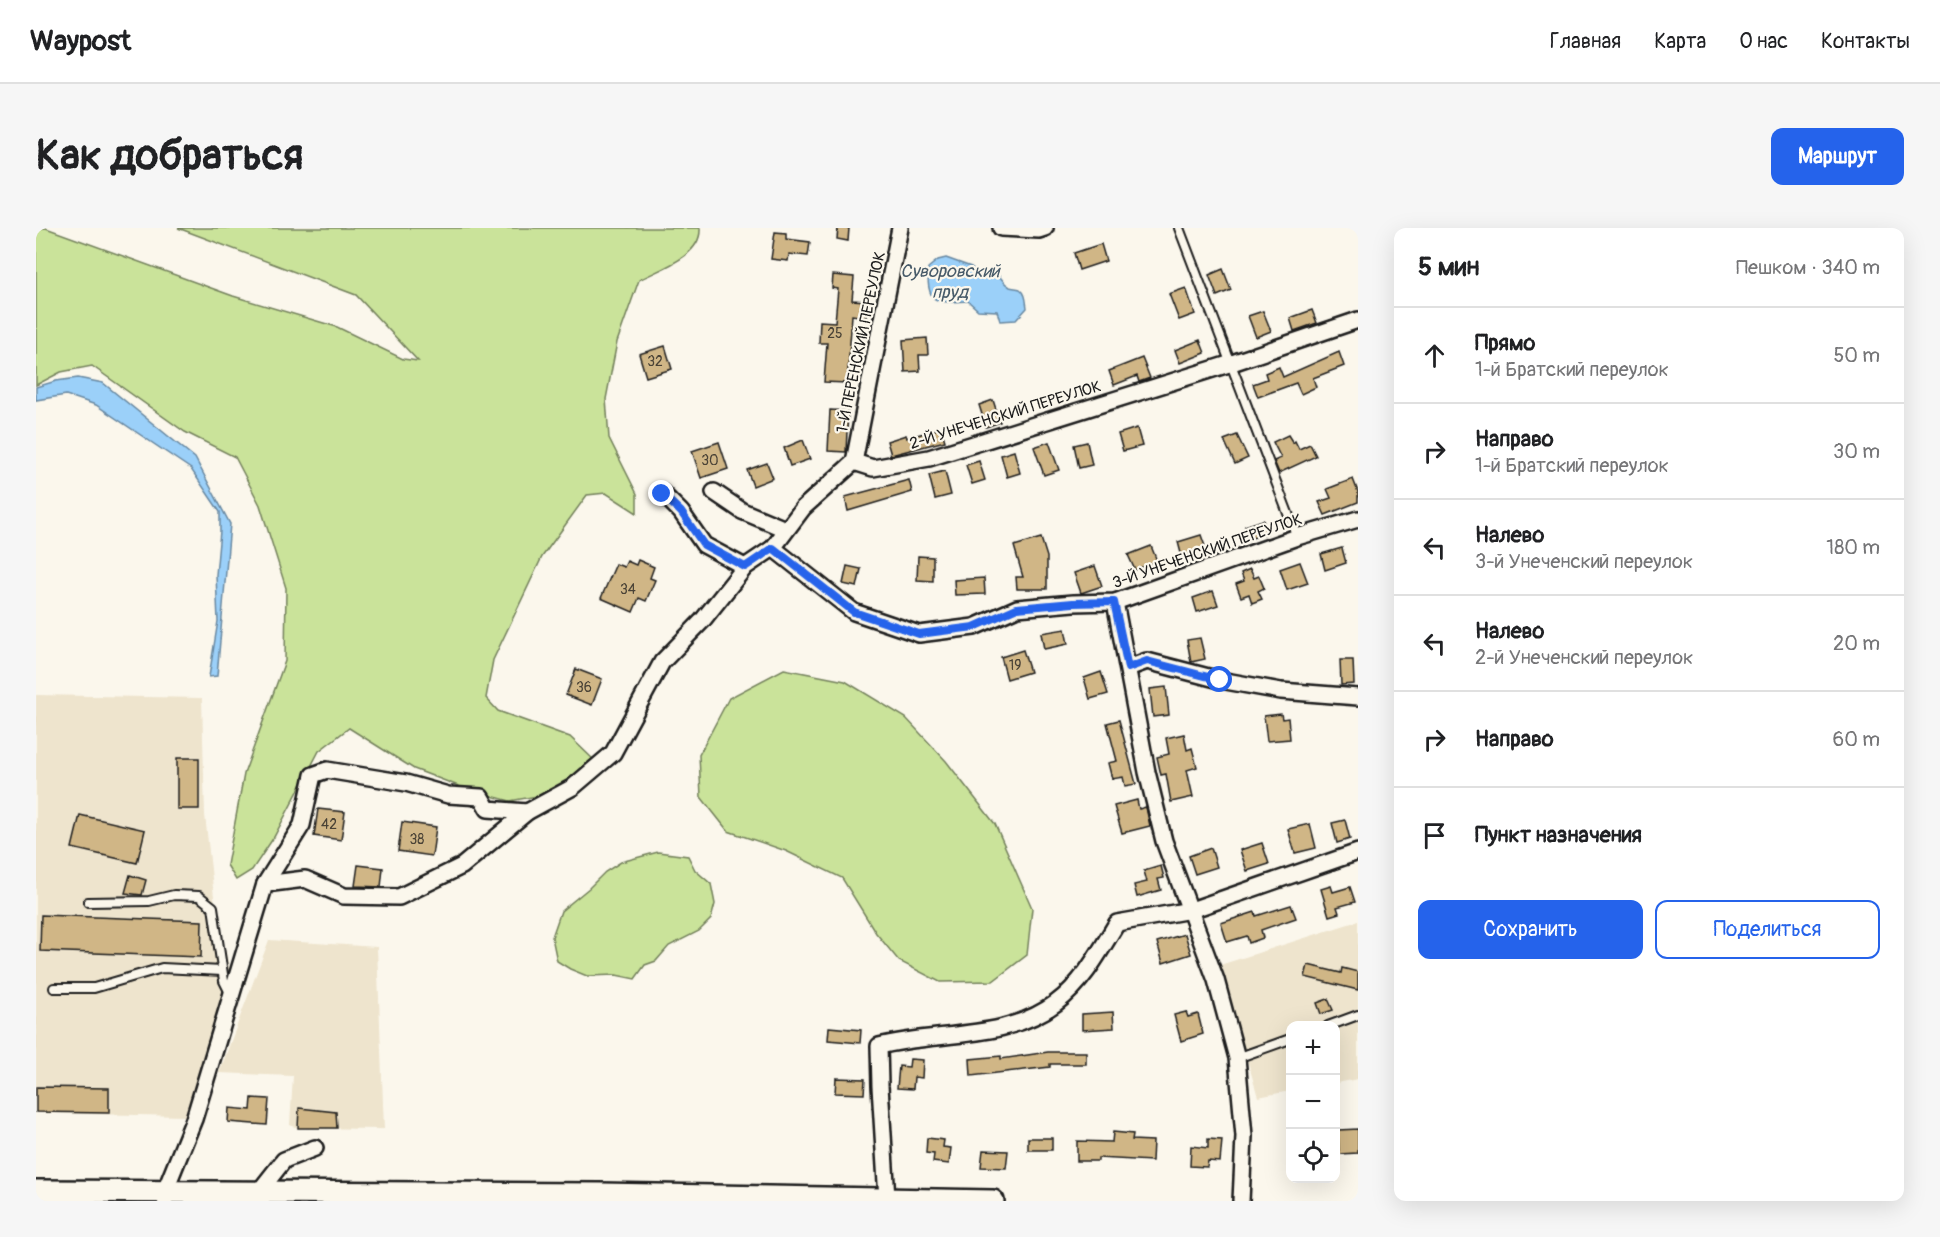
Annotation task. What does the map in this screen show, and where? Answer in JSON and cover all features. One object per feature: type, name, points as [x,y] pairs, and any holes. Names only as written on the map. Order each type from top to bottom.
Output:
[{"type":"main road","points":[[36,1191],[165,1196],[258,1193],[993,1201]]},
{"type":"street","name":"1-Й ПЕРЕНСКИЙ ПЕРЕУЛОК","points":[[854,462],[900,228]]},
{"type":"street","points":[[1001,228],[1039,230],[1045,228]]},
{"type":"street","name":"2-Й УНЕЧЕНСКИЙ ПЕРЕУЛОК","points":[[854,462],[873,468],[929,458],[1232,363],[1358,320]]},
{"type":"street","points":[[265,884],[305,879],[344,896],[399,897],[462,866],[527,812],[573,787],[613,753],[663,662],[702,621],[745,567],[773,548],[803,508],[854,462]]},
{"type":"street","points":[[714,492],[742,511],[785,530]]},
{"type":"street","points":[[662,494],[681,512],[704,545],[745,567]]},
{"type":"street","name":"3-Й УНЕЧЕНСКИЙ ПЕРЕУЛОК","points":[[773,548],[854,612],[919,634],[974,627],[1017,608],[1114,602],[1297,537],[1358,519]]},
{"type":"street","points":[[1114,602],[1147,772],[1164,840],[1216,980],[1237,1058],[1244,1136],[1241,1201]]},
{"type":"street","points":[[1128,668],[1147,661],[1220,680],[1281,692],[1358,697]]},
{"type":"street","points":[[165,1196],[194,1119],[265,884],[302,825],[313,775],[327,770],[406,783],[448,795],[481,797],[488,809],[515,813],[527,812]]},
{"type":"street","points":[[887,1199],[879,1046],[903,1040],[1002,1028],[1037,1015],[1057,1002],[1084,974],[1117,923],[1191,910],[1358,852]]},
{"type":"street","points":[[258,1193],[284,1160],[315,1148]]},
{"type":"lane","points":[[1179,228],[1297,537]]},
{"type":"lane","points":[[88,902],[149,901],[174,895],[199,896],[213,907],[224,981],[232,996]]},
{"type":"lane","points":[[54,988],[94,988],[162,968],[222,970]]},
{"type":"lane","points":[[1340,1022],[1358,1015]]},
{"type":"lane","points":[[1237,1058],[1286,1040]]},
{"type":"shaded area","points":[[36,695],[202,698],[205,815],[214,897],[230,972],[187,1116],[36,1113]]},
{"type":"shaded area","points":[[1358,921],[1358,1079],[1340,1082],[1340,1021],[1286,1021],[1286,1092],[1258,1097],[1220,965]]},
{"type":"shaded area","points":[[269,940],[377,947],[384,1129],[298,1128],[290,1125],[293,1076],[219,1073]]},
{"type":"green space","points":[[36,228],[46,228],[233,296],[337,327],[403,359],[418,361],[356,295],[178,228],[700,228],[699,238],[687,254],[639,280],[617,342],[606,399],[609,438],[637,494],[637,513],[606,493],[587,495],[542,557],[493,660],[486,698],[498,711],[570,737],[595,761],[582,775],[548,794],[510,801],[469,790],[414,769],[349,728],[319,751],[274,837],[252,870],[236,880],[227,865],[244,774],[285,661],[286,588],[260,505],[235,457],[185,432],[92,366],[61,372],[36,385]]},
{"type":"green space","points":[[784,669],[845,681],[906,718],[946,761],[995,824],[1032,908],[1027,955],[993,981],[940,982],[899,961],[876,933],[842,878],[786,851],[728,831],[701,797],[699,755],[729,698]]},
{"type":"green space","points":[[658,852],[688,856],[695,870],[711,884],[715,904],[711,919],[699,931],[669,946],[656,961],[645,965],[635,979],[616,975],[587,976],[557,961],[552,937],[561,911],[605,872],[621,862]]},
{"type":"water","name":"Суворовский пруд","points":[[946,258],[971,267],[981,275],[993,273],[999,275],[1010,287],[1022,291],[1027,308],[1016,320],[1000,321],[997,311],[978,310],[968,301],[948,302],[935,299],[929,289],[928,268],[938,260]]},
{"type":"water","points":[[78,378],[103,383],[195,458],[230,524],[217,676],[209,677],[218,621],[216,575],[220,512],[191,469],[96,405],[66,395],[36,400],[36,387]]},
{"type":"building","points":[[838,228],[849,228],[848,241],[837,239]]},
{"type":"building","points":[[775,232],[786,233],[786,239],[810,242],[808,256],[789,254],[788,261],[771,259]]},
{"type":"building","points":[[1101,244],[1106,261],[1079,270],[1074,253]]},
{"type":"building","points":[[1223,269],[1231,290],[1217,296],[1209,275]]},
{"type":"building","points":[[833,275],[854,277],[852,300],[867,301],[866,317],[852,315],[847,383],[824,382],[827,343],[819,343],[820,321],[835,322],[838,289],[832,288]]},
{"type":"building","points":[[1186,288],[1195,314],[1179,320],[1169,294]]},
{"type":"building","points":[[1312,310],[1317,323],[1294,331],[1290,318]]},
{"type":"building","points":[[1263,311],[1271,331],[1256,337],[1248,316]]},
{"type":"building","points":[[927,338],[928,355],[919,355],[920,371],[905,372],[903,340]]},
{"type":"building","points":[[1200,340],[1205,353],[1180,363],[1175,350]]},
{"type":"building","points":[[665,346],[672,369],[646,377],[639,354]]},
{"type":"building","points":[[1339,352],[1344,366],[1313,378],[1316,387],[1301,394],[1296,383],[1258,397],[1253,384],[1267,379],[1265,373],[1279,367],[1283,377]]},
{"type":"building","points":[[1142,358],[1150,378],[1139,382],[1137,376],[1114,385],[1109,371]]},
{"type":"building","points":[[993,400],[1000,422],[986,427],[979,405]]},
{"type":"building","points":[[830,410],[848,411],[846,452],[828,451]]},
{"type":"building","points":[[941,428],[945,441],[891,455],[887,441]]},
{"type":"building","points":[[1137,428],[1142,446],[1123,451],[1118,434]]},
{"type":"building","points":[[1237,435],[1248,458],[1235,464],[1224,440]]},
{"type":"building","points":[[1288,435],[1299,449],[1310,444],[1316,456],[1279,473],[1274,461],[1281,458],[1273,442]]},
{"type":"building","points":[[803,440],[810,459],[790,466],[784,448]]},
{"type":"building","points":[[719,442],[728,469],[701,478],[692,451]]},
{"type":"building","points":[[1049,442],[1059,470],[1044,475],[1034,447]]},
{"type":"building","points":[[1087,442],[1092,465],[1079,468],[1074,445]]},
{"type":"building","points":[[1014,451],[1020,473],[1007,477],[1001,455]]},
{"type":"building","points":[[979,461],[985,480],[972,484],[966,465]]},
{"type":"building","points":[[767,463],[773,478],[753,486],[747,470]]},
{"type":"building","points":[[945,471],[951,495],[935,499],[929,475]]},
{"type":"building","points":[[1353,479],[1358,492],[1358,502],[1325,515],[1319,502],[1331,498],[1327,489]]},
{"type":"building","points":[[909,480],[912,492],[848,511],[845,497]]},
{"type":"building","points":[[1263,520],[1267,533],[1249,539],[1245,526]]},
{"type":"building","points":[[1201,535],[1206,549],[1182,557],[1178,542]]},
{"type":"building","points":[[1041,538],[1047,557],[1047,589],[1017,589],[1016,577],[1023,577],[1014,546]]},
{"type":"building","points":[[1151,546],[1157,561],[1135,570],[1128,555]]},
{"type":"building","points":[[1342,548],[1346,563],[1325,570],[1321,554]]},
{"type":"building","points":[[918,556],[933,557],[933,581],[917,580]]},
{"type":"building","points":[[638,560],[654,567],[650,578],[655,580],[646,601],[639,598],[633,612],[601,598],[616,564],[624,567],[627,561],[636,565]]},
{"type":"building","points":[[1300,562],[1308,583],[1287,590],[1280,569]]},
{"type":"building","points":[[847,566],[861,569],[857,587],[843,584]]},
{"type":"building","points":[[1095,566],[1102,586],[1081,593],[1074,573]]},
{"type":"building","points":[[1250,569],[1254,578],[1259,576],[1264,588],[1258,591],[1262,599],[1252,603],[1249,594],[1241,597],[1236,584],[1244,581],[1241,573]]},
{"type":"building","points":[[984,578],[985,594],[955,595],[954,580]]},
{"type":"building","points":[[1213,591],[1218,605],[1197,612],[1193,598]]},
{"type":"building","points":[[1065,629],[1068,644],[1044,649],[1041,633]]},
{"type":"building","points":[[1200,638],[1205,659],[1191,662],[1187,640]]},
{"type":"building","points":[[1023,650],[1030,672],[1007,679],[1001,657]]},
{"type":"building","points":[[1340,660],[1353,660],[1354,684],[1341,685]]},
{"type":"building","points":[[576,669],[602,679],[592,705],[566,695]]},
{"type":"building","points":[[1101,672],[1108,694],[1090,699],[1084,678]]},
{"type":"building","points":[[1166,687],[1169,715],[1153,717],[1150,689]]},
{"type":"building","points":[[1281,714],[1282,719],[1288,718],[1290,739],[1267,741],[1264,716]]},
{"type":"building","points":[[1119,720],[1136,784],[1125,786],[1123,777],[1112,779],[1108,763],[1117,761],[1107,723]]},
{"type":"building","points":[[1184,734],[1187,750],[1192,748],[1197,767],[1187,770],[1193,797],[1171,802],[1166,774],[1161,775],[1157,757],[1169,754],[1166,738]]},
{"type":"building","points":[[177,758],[199,758],[199,809],[177,809]]},
{"type":"building","points":[[1137,800],[1139,809],[1146,807],[1150,826],[1122,833],[1114,806]]},
{"type":"building","points":[[318,809],[345,812],[341,840],[314,836]]},
{"type":"building","points":[[80,815],[145,830],[137,863],[72,848]]},
{"type":"building","points":[[1345,820],[1350,839],[1337,843],[1332,823]]},
{"type":"building","points":[[402,822],[436,827],[432,856],[398,851]]},
{"type":"building","points":[[1310,824],[1316,848],[1295,853],[1288,829]]},
{"type":"building","points":[[1262,843],[1269,864],[1247,871],[1240,850]]},
{"type":"building","points":[[1211,848],[1217,867],[1195,874],[1189,856]]},
{"type":"building","points":[[358,865],[383,868],[381,887],[355,886]]},
{"type":"building","points":[[1161,866],[1164,878],[1158,879],[1161,890],[1137,897],[1134,885],[1147,882],[1144,871]]},
{"type":"building","points":[[130,875],[146,880],[142,895],[125,893]]},
{"type":"building","points":[[1331,886],[1333,892],[1350,887],[1355,902],[1337,907],[1339,913],[1329,916],[1321,889]]},
{"type":"building","points":[[1291,905],[1296,918],[1261,930],[1263,938],[1249,943],[1247,936],[1227,942],[1221,923],[1255,912],[1256,916]]},
{"type":"building","points":[[41,915],[202,921],[201,957],[40,951]]},
{"type":"building","points":[[1185,934],[1191,954],[1163,963],[1157,942]]},
{"type":"building","points":[[1308,965],[1341,973],[1342,968],[1358,972],[1358,990],[1305,977]]},
{"type":"building","points":[[1328,999],[1333,1010],[1321,1014],[1317,1003]]},
{"type":"building","points":[[1113,1012],[1114,1028],[1082,1030],[1082,1014]]},
{"type":"building","points":[[1186,1012],[1188,1017],[1198,1014],[1203,1034],[1181,1041],[1174,1015]]},
{"type":"building","points":[[829,1027],[861,1030],[860,1043],[828,1040]]},
{"type":"building","points":[[1048,1052],[1086,1052],[1086,1064],[1050,1064],[1050,1067],[971,1076],[970,1059],[1001,1056],[1001,1059]]},
{"type":"building","points":[[910,1059],[923,1060],[922,1078],[914,1077],[913,1089],[897,1088],[899,1066],[909,1067]]},
{"type":"building","points":[[836,1078],[865,1079],[864,1094],[835,1093]]},
{"type":"building","points":[[36,1087],[109,1088],[109,1113],[36,1112]]},
{"type":"building","points":[[252,1098],[269,1099],[267,1125],[228,1122],[229,1108],[251,1110]]},
{"type":"building","points":[[299,1108],[336,1112],[337,1128],[298,1128]]},
{"type":"building","points":[[1358,1129],[1358,1153],[1340,1154],[1340,1130]]},
{"type":"building","points":[[1113,1132],[1133,1134],[1132,1140],[1153,1141],[1152,1161],[1098,1158],[1098,1161],[1077,1161],[1077,1141],[1112,1142]]},
{"type":"building","points":[[927,1138],[944,1140],[943,1147],[951,1148],[949,1164],[933,1162],[934,1154],[926,1153]]},
{"type":"building","points":[[1028,1138],[1052,1138],[1052,1150],[1028,1150]]},
{"type":"building","points":[[1208,1139],[1222,1140],[1220,1162],[1208,1161],[1207,1167],[1190,1166],[1191,1146],[1208,1148]]},
{"type":"building","points":[[983,1150],[1008,1151],[1006,1168],[981,1167]]},
{"type":"route","points":[[662,494],[681,512],[704,545],[745,567],[773,548],[854,612],[919,634],[974,627],[1017,608],[1114,602],[1128,668],[1147,661],[1220,680]]}]
